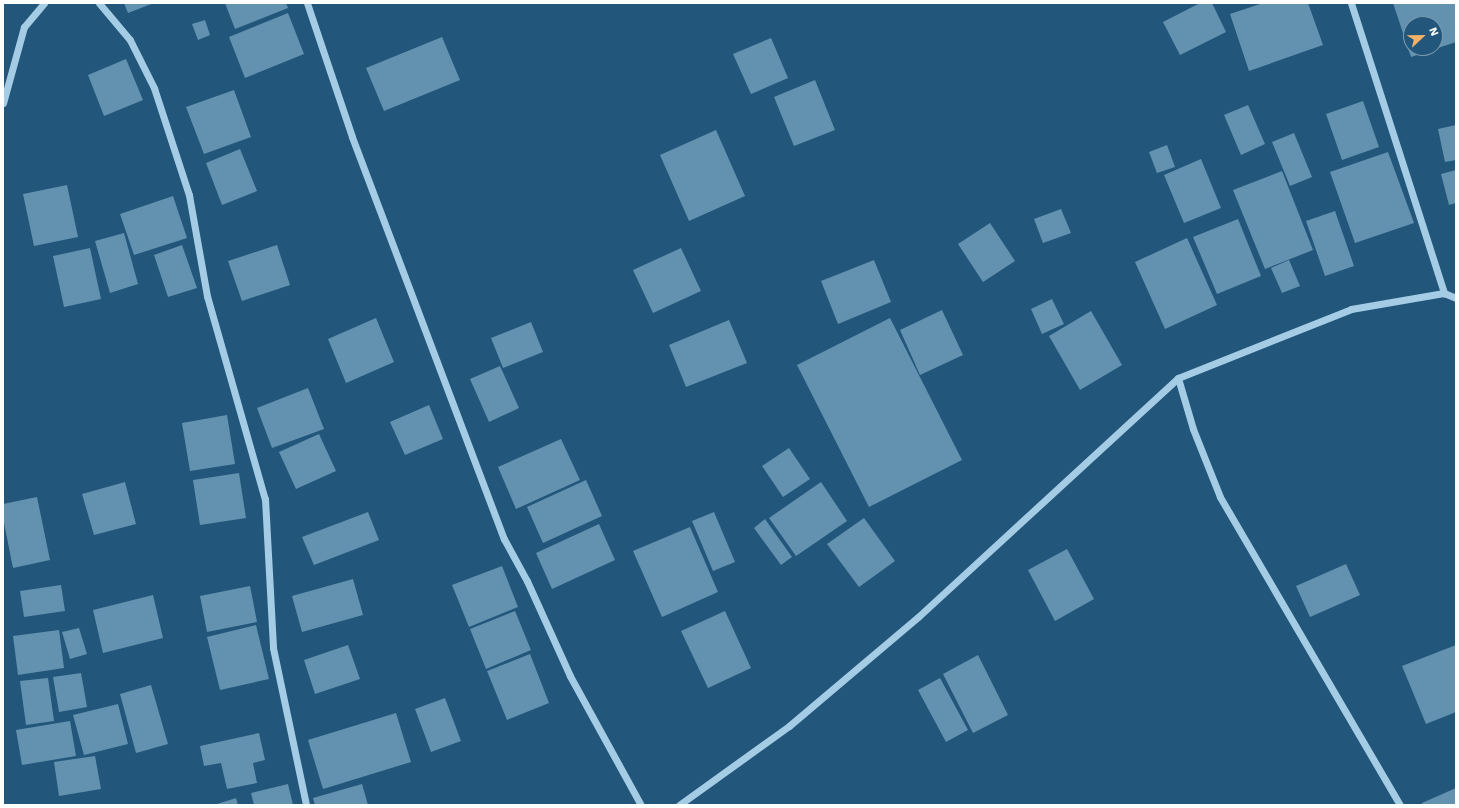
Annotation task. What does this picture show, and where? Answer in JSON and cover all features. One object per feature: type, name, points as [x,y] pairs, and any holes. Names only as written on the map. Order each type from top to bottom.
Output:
[{"type":"street","points":[[3,103],[24,27],[44,3]]},
{"type":"street","points":[[99,3],[130,40],[154,88],[189,195],[207,296],[265,499],[273,648],[306,805]]},
{"type":"street","points":[[307,3],[352,137],[504,539],[527,581],[570,676],[641,805]]},
{"type":"street","points":[[1351,3],[1444,293]]},
{"type":"street","points":[[679,805],[789,726],[918,617],[1178,378],[1351,309],[1444,293],[1456,298]]},
{"type":"street","points":[[1178,378],[1192,429],[1220,497],[1400,805]]},
{"type":"building","points":[[124,3],[154,3],[128,13]]},
{"type":"building","points":[[225,3],[286,3],[288,8],[235,29]]},
{"type":"building","points":[[1200,3],[1212,3],[1226,32],[1180,55],[1163,22]]},
{"type":"building","points":[[1263,3],[1308,3],[1323,45],[1249,71],[1230,14]]},
{"type":"building","points":[[1393,3],[1456,3],[1456,42],[1443,46],[1443,16],[1403,16],[1403,33]]},
{"type":"building","points":[[288,13],[304,54],[245,78],[229,37]]},
{"type":"building","points":[[205,20],[210,35],[198,40],[192,24]]},
{"type":"building","points":[[442,37],[460,80],[384,111],[366,68]]},
{"type":"building","points":[[771,38],[788,78],[751,94],[733,54]]},
{"type":"building","points":[[126,59],[143,100],[104,116],[88,75]]},
{"type":"building","points":[[815,80],[835,130],[794,146],[774,97]]},
{"type":"building","points":[[234,90],[251,137],[204,154],[186,107]]},
{"type":"building","points":[[1363,101],[1379,147],[1342,160],[1326,114]]},
{"type":"building","points":[[1248,105],[1265,144],[1241,155],[1224,115]]},
{"type":"building","points":[[1456,125],[1456,160],[1445,162],[1438,129]]},
{"type":"building","points":[[716,130],[745,196],[689,221],[660,155]]},
{"type":"building","points":[[1294,133],[1312,177],[1290,186],[1272,142]]},
{"type":"building","points":[[1167,145],[1175,167],[1157,173],[1149,152]]},
{"type":"building","points":[[240,149],[257,191],[222,205],[206,163]]},
{"type":"building","points":[[1388,152],[1414,223],[1355,243],[1330,172]]},
{"type":"building","points":[[1201,159],[1221,208],[1184,223],[1164,175]]},
{"type":"building","points":[[1456,170],[1456,203],[1449,205],[1441,174]]},
{"type":"building","points":[[1282,171],[1313,250],[1265,269],[1233,190]]},
{"type":"building","points":[[67,185],[78,237],[34,246],[23,194]]},
{"type":"building","points":[[173,196],[187,238],[134,255],[120,214]]},
{"type":"building","points":[[1061,209],[1071,233],[1043,243],[1034,219]]},
{"type":"building","points":[[1335,211],[1354,266],[1325,276],[1306,221]]},
{"type":"building","points":[[1238,219],[1261,276],[1217,294],[1193,237]]},
{"type":"building","points":[[990,223],[1015,261],[983,282],[958,244]]},
{"type":"building","points":[[124,233],[138,284],[110,293],[95,241]]},
{"type":"building","points":[[1187,238],[1217,305],[1165,329],[1135,262]]},
{"type":"building","points":[[182,245],[197,288],[168,297],[154,255]]},
{"type":"building","points":[[277,245],[290,285],[242,301],[228,261]]},
{"type":"building","points":[[90,248],[101,299],[64,307],[53,256]]},
{"type":"building","points":[[681,248],[701,291],[653,313],[633,270]]},
{"type":"building","points":[[874,260],[891,302],[838,324],[821,281]]},
{"type":"building","points":[[1289,260],[1300,286],[1282,293],[1271,268]]},
{"type":"building","points":[[1052,299],[1064,324],[1042,334],[1031,309]]},
{"type":"building","points":[[942,310],[963,355],[920,375],[900,330]]},
{"type":"building","points":[[1091,311],[1122,365],[1080,390],[1049,336]]},
{"type":"building","points":[[376,318],[394,362],[346,383],[328,339]]},
{"type":"building","points":[[890,318],[962,460],[869,507],[797,365]]},
{"type":"building","points":[[729,320],[747,363],[686,387],[669,345]]},
{"type":"building","points":[[531,322],[543,352],[503,368],[491,338]]},
{"type":"building","points":[[500,366],[519,408],[489,422],[470,379]]},
{"type":"building","points":[[308,388],[324,429],[272,448],[257,408]]},
{"type":"building","points":[[429,405],[443,439],[405,455],[390,422]]},
{"type":"building","points":[[227,415],[235,464],[190,471],[182,423]]},
{"type":"building","points":[[319,434],[336,471],[296,489],[279,452]]},
{"type":"building","points":[[561,439],[580,480],[516,509],[498,467]]},
{"type":"building","points":[[789,448],[810,479],[783,497],[762,466]]},
{"type":"building","points":[[239,473],[246,518],[200,525],[193,480]]},
{"type":"building","points":[[586,480],[602,516],[543,543],[527,507]]},
{"type":"building","points":[[125,482],[136,524],[94,535],[82,494]]},
{"type":"building","points":[[821,482],[847,521],[796,556],[769,518]]},
{"type":"building","points":[[37,497],[50,560],[13,568],[3,518],[3,504]]},
{"type":"building","points":[[368,512],[379,540],[314,565],[302,537]]},
{"type":"building","points":[[714,512],[735,562],[713,571],[692,521]]},
{"type":"building","points":[[864,518],[895,561],[859,587],[827,544]]},
{"type":"building","points":[[765,519],[792,557],[781,565],[754,528]]},
{"type":"building","points":[[599,524],[615,560],[552,589],[536,553]]},
{"type":"building","points":[[690,527],[718,592],[662,617],[633,551]]},
{"type":"building","points":[[1067,549],[1094,599],[1055,621],[1028,570]]},
{"type":"building","points":[[1346,564],[1360,595],[1310,617],[1296,586]]},
{"type":"building","points":[[502,566],[518,607],[469,627],[452,585]]},
{"type":"building","points":[[353,579],[363,615],[302,632],[292,596]]},
{"type":"building","points":[[61,585],[65,611],[24,617],[20,591]]},
{"type":"building","points":[[250,586],[257,622],[207,632],[200,596]]},
{"type":"building","points":[[153,595],[163,638],[103,653],[93,610]]},
{"type":"building","points":[[515,611],[531,650],[486,669],[470,629]]},
{"type":"building","points":[[725,611],[751,668],[708,688],[681,631]]},
{"type":"building","points":[[256,625],[269,679],[220,690],[207,637]]},
{"type":"building","points":[[79,628],[87,654],[70,659],[62,632]]},
{"type":"building","points":[[59,630],[64,668],[18,675],[13,636]]},
{"type":"building","points":[[348,645],[360,679],[315,694],[304,660]]},
{"type":"building","points":[[1456,645],[1456,712],[1426,724],[1402,666]]},
{"type":"building","points":[[530,654],[549,703],[507,720],[487,671]]},
{"type":"building","points":[[978,655],[1008,715],[973,733],[943,674]]},
{"type":"building","points":[[81,673],[87,707],[59,712],[53,677]]},
{"type":"building","points":[[48,678],[54,721],[26,725],[20,681]]},
{"type":"building","points":[[940,678],[968,730],[946,742],[918,690]]},
{"type":"building","points":[[151,685],[168,744],[136,753],[120,694]]},
{"type":"building","points":[[445,698],[461,741],[431,752],[415,709]]},
{"type":"building","points":[[118,704],[128,744],[84,755],[73,715]]},
{"type":"building","points":[[396,713],[411,762],[323,789],[308,740]]},
{"type":"building","points":[[70,721],[76,756],[22,765],[16,730]]},
{"type":"building","points":[[259,733],[265,760],[253,763],[257,783],[227,789],[221,763],[204,766],[200,746]]},
{"type":"building","points":[[95,756],[101,789],[59,796],[54,762]]},
{"type":"building","points":[[288,784],[293,805],[254,805],[251,793]]},
{"type":"building","points":[[362,784],[368,805],[315,805],[313,798]]},
{"type":"building","points":[[1456,788],[1456,805],[1423,805],[1422,803]]},
{"type":"building","points":[[236,798],[238,805],[214,805]]}]
